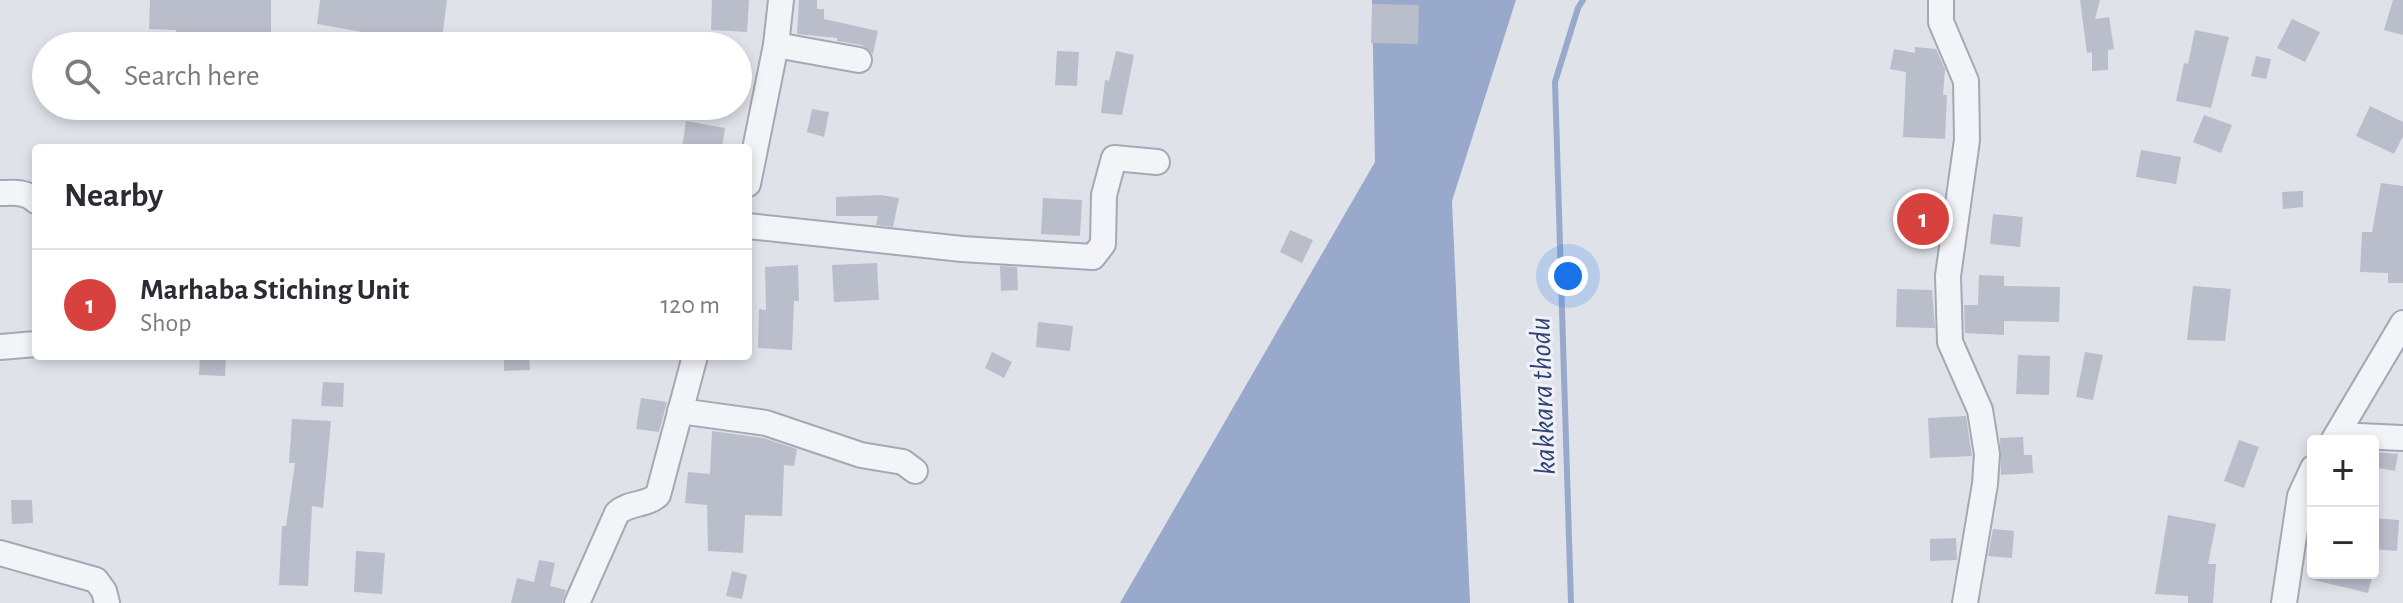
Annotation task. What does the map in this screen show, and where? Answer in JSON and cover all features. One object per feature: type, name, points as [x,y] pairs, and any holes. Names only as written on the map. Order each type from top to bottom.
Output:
[{"type":"street","points":[[752,164],[776,45],[781,0]]},
{"type":"street","points":[[1941,0],[1941,22],[1966,81],[1967,140],[1948,276],[1950,342],[1980,410],[1987,454],[1985,484],[1965,603]]},
{"type":"street","points":[[776,45],[859,60]]},
{"type":"street","points":[[752,226],[962,249],[1093,257],[1103,244],[1104,195],[1114,158],[1157,162]]},
{"type":"street","points":[[0,193],[20,193],[32,197]]},
{"type":"street","points":[[2337,435],[2403,323]]},
{"type":"street","points":[[0,347],[32,344]]},
{"type":"street","points":[[577,603],[617,513],[658,495],[694,360]]},
{"type":"street","points":[[680,411],[766,423],[861,455],[903,462],[915,471]]},
{"type":"street","points":[[2379,438],[2403,438]]},
{"type":"street","points":[[2284,603],[2300,496],[2307,481]]},
{"type":"street","points":[[0,553],[96,580],[104,591],[107,603]]},
{"type":"water","points":[[1372,0],[1516,0],[1452,201],[1470,603],[1120,603],[1375,162]]},
{"type":"building","points":[[150,0],[271,0],[271,32],[149,29]]},
{"type":"building","points":[[320,0],[447,0],[443,32],[362,32],[317,24]]},
{"type":"building","points":[[712,0],[749,0],[747,32],[711,30]]},
{"type":"building","points":[[799,0],[817,0],[817,9],[824,9],[824,19],[878,31],[873,54],[862,45],[837,41],[837,38],[797,34]]},
{"type":"building","points":[[2080,0],[2100,0],[2095,19],[2109,17],[2114,49],[2108,50],[2108,70],[2092,71],[2092,52],[2087,53]]},
{"type":"building","points":[[2393,0],[2403,0],[2403,35],[2384,30]]},
{"type":"building","points":[[1372,4],[1419,5],[1418,44],[1371,43]]},
{"type":"building","points":[[2292,19],[2320,32],[2305,62],[2277,48]]},
{"type":"building","points":[[2195,30],[2229,37],[2211,108],[2176,101]]},
{"type":"building","points":[[1915,47],[1936,49],[1945,69],[1945,139],[1903,137],[1906,72],[1890,69],[1894,49],[1915,53]]},
{"type":"building","points":[[1057,51],[1079,52],[1077,86],[1055,85]]},
{"type":"building","points":[[1116,51],[1134,55],[1122,115],[1101,113],[1105,80],[1109,81]]},
{"type":"building","points":[[2256,56],[2271,59],[2266,79],[2251,76]]},
{"type":"building","points":[[2370,106],[2403,122],[2403,136],[2394,154],[2356,136]]},
{"type":"building","points":[[812,109],[829,112],[824,137],[807,132]]},
{"type":"building","points":[[2204,115],[2232,125],[2221,153],[2193,142]]},
{"type":"building","points":[[686,121],[725,128],[723,144],[683,144]]},
{"type":"building","points":[[2141,150],[2181,157],[2176,184],[2136,177]]},
{"type":"building","points":[[2381,183],[2403,186],[2403,283],[2388,283],[2388,273],[2360,272],[2362,232],[2372,232]]},
{"type":"building","points":[[2303,191],[2303,207],[2283,209],[2282,192]]},
{"type":"building","points":[[881,195],[899,198],[893,227],[876,225],[878,216],[836,216],[836,197]]},
{"type":"building","points":[[1043,198],[1082,200],[1080,236],[1041,234]]},
{"type":"building","points":[[1915,209],[1939,210],[1938,227],[1915,226]]},
{"type":"building","points":[[1993,214],[2023,217],[2020,247],[1990,244]]},
{"type":"building","points":[[1290,230],[1313,240],[1302,263],[1280,252]]},
{"type":"building","points":[[877,263],[879,300],[834,302],[832,265]]},
{"type":"building","points":[[798,265],[799,301],[794,301],[792,350],[758,348],[759,309],[766,310],[765,267]]},
{"type":"building","points":[[1000,266],[1017,267],[1018,290],[1001,291]]},
{"type":"building","points":[[1979,275],[2004,276],[2004,286],[2060,287],[2059,322],[2004,321],[2004,335],[1965,333],[1964,305],[1978,305]]},
{"type":"building","points":[[2193,286],[2231,289],[2225,341],[2187,340]]},
{"type":"building","points":[[1897,289],[1932,290],[1935,328],[1896,327]]},
{"type":"building","points":[[1038,322],[1073,326],[1070,351],[1036,347]]},
{"type":"building","points":[[992,352],[1012,362],[1004,378],[985,368]]},
{"type":"building","points":[[2085,352],[2103,355],[2093,400],[2076,397]]},
{"type":"building","points":[[2018,355],[2050,356],[2049,395],[2016,394]]},
{"type":"building","points":[[200,360],[226,360],[225,376],[199,375]]},
{"type":"building","points":[[504,360],[529,360],[530,370],[504,371]]},
{"type":"building","points":[[323,382],[344,383],[343,407],[321,406]]},
{"type":"building","points":[[641,398],[667,402],[659,432],[636,429]]},
{"type":"building","points":[[1966,416],[1972,456],[1930,458],[1928,418]]},
{"type":"building","points":[[292,419],[331,421],[323,508],[312,506],[308,586],[279,585],[282,526],[286,526],[295,463],[289,463]]},
{"type":"building","points":[[712,431],[763,438],[797,449],[794,466],[784,465],[782,516],[745,515],[743,553],[708,551],[707,505],[685,503],[688,472],[710,474]]},
{"type":"building","points":[[2023,437],[2024,455],[2032,455],[2033,473],[2001,475],[2000,438]]},
{"type":"building","points":[[2239,440],[2259,447],[2244,488],[2224,481]]},
{"type":"building","points":[[2379,452],[2398,454],[2395,471],[2379,468]]},
{"type":"building","points":[[11,500],[32,500],[33,523],[12,524]]},
{"type":"building","points":[[2168,515],[2216,524],[2208,564],[2216,564],[2213,603],[2188,603],[2188,596],[2155,594]]},
{"type":"building","points":[[2379,518],[2399,520],[2397,551],[2379,550]]},
{"type":"building","points":[[1993,529],[2014,531],[2012,558],[1988,556]]},
{"type":"building","points":[[1956,538],[1957,560],[1930,561],[1930,539]]},
{"type":"building","points":[[356,551],[385,553],[382,594],[354,592]]},
{"type":"building","points":[[539,560],[555,563],[550,586],[566,590],[562,603],[511,603],[517,578],[534,582]]},
{"type":"building","points":[[732,571],[747,575],[742,599],[726,596]]},
{"type":"building","points":[[2310,579],[2372,579],[2368,593]]},
{"type":"waterway","name":"kakkara thodu","points":[[1571,603],[1555,82],[1583,0]]},
{"type":"place","name":"Marhaba Stiching Unit","points":[[1923,219]]}]
